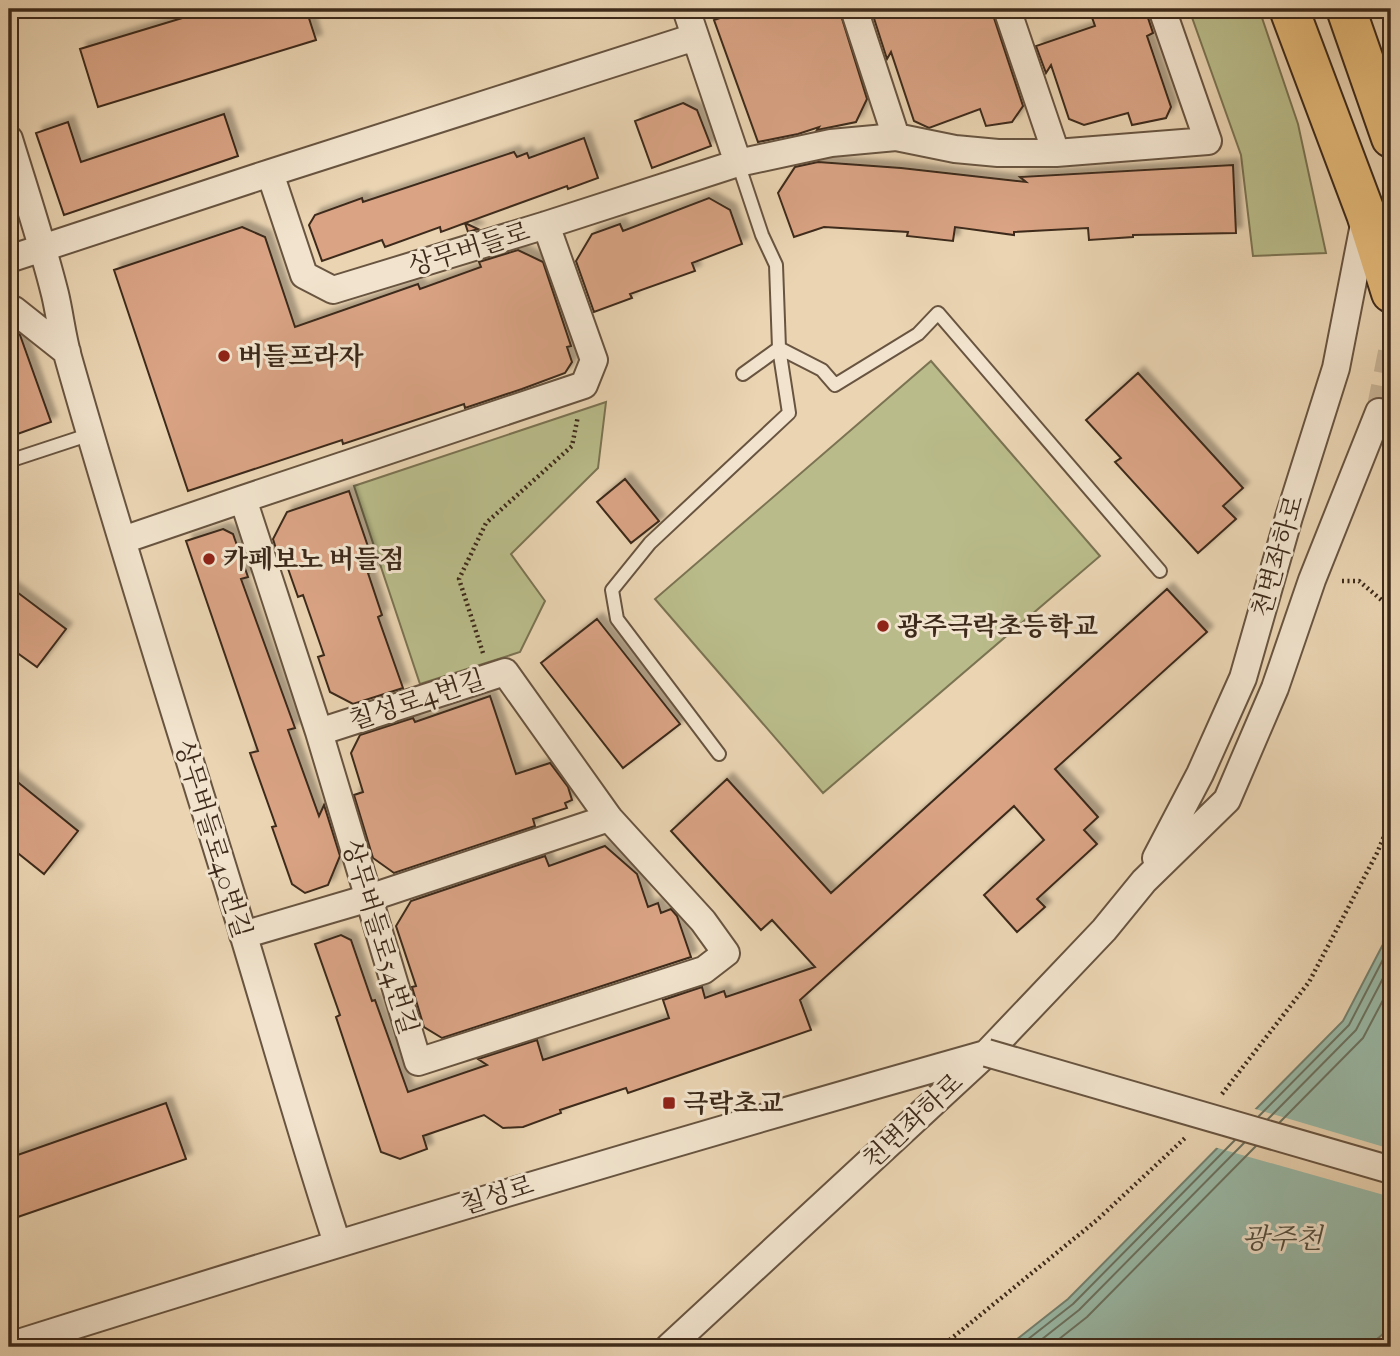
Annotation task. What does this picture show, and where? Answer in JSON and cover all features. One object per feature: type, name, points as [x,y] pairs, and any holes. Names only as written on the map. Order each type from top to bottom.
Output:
[{"type":"highway","points":[[1289,9],[1366,214],[1391,293]]},
{"type":"highway","points":[[1346,9],[1391,138]]},
{"type":"street","points":[[686,9],[738,163]]},
{"type":"street","points":[[854,9],[896,137]]},
{"type":"street","points":[[1007,9],[1056,153]]},
{"type":"street","name":"상무버들로","points":[[270,173],[304,275],[333,290],[738,163],[831,143],[896,137],[965,150],[1056,153],[1208,141],[1162,9]]},
{"type":"street","points":[[9,260],[695,37]]},
{"type":"street","name":"상무버들로40번길","points":[[9,139],[43,248],[56,297],[66,352],[337,1243]]},
{"type":"street","name":"천변좌하로","points":[[1144,881],[1200,774],[1243,678],[1289,517],[1336,368],[1366,214]]},
{"type":"street","points":[[123,540],[584,385],[594,360],[546,225]]},
{"type":"street","points":[[9,308],[66,352]]},
{"type":"street","name":"천변좌하로","points":[[669,1347],[987,1053],[1104,930],[1144,881],[1227,800],[1275,688],[1312,580],[1379,412]]},
{"type":"street","name":"상무버들로54번길","points":[[243,499],[319,732],[418,1062],[704,970],[726,953]]},
{"type":"street","name":"칠성로4번길","points":[[319,732],[505,672],[609,818],[703,921],[726,953]]},
{"type":"street","points":[[243,935],[369,898],[609,818]]},
{"type":"street","points":[[987,1053],[1391,1170]]},
{"type":"street","name":"칠성로","points":[[9,1346],[632,1154],[987,1053]]},
{"type":"lane","points":[[719,754],[617,619],[612,590],[650,543],[789,413],[779,348],[776,265],[762,235],[738,163]]},
{"type":"lane","points":[[779,348],[822,370],[835,385],[918,334],[938,313],[1160,570]]},
{"type":"lane","points":[[743,374],[779,348]]},
{"type":"lane","points":[[9,461],[91,434]]},
{"type":"path","points":[[505,672],[488,667],[459,579],[486,523],[572,446],[584,385]]},
{"type":"path","points":[[1312,580],[1359,581],[1391,608]]},
{"type":"green space","points":[[1189,9],[1259,9],[1298,124],[1326,253],[1253,256],[1241,155]]},
{"type":"green space","points":[[931,361],[1100,556],[823,793],[655,599]]},
{"type":"green space","points":[[606,402],[598,468],[511,554],[545,601],[520,652],[420,684],[354,486]]},
{"type":"water","name":"광주천","points":[[1391,929],[1391,1327],[1368,1347],[1007,1347],[1068,1299],[1343,1021]]},
{"type":"pier","points":[[1252,1108],[1391,1149],[1391,1197],[1214,1147]]},
{"type":"building","points":[[212,9],[306,9],[316,40],[98,107],[80,49]]},
{"type":"building","points":[[746,9],[839,9],[867,99],[856,122],[817,130],[819,127],[758,142],[714,20]]},
{"type":"building","points":[[871,9],[931,9],[933,15],[952,9],[991,9],[1023,106],[1012,122],[986,126],[980,109],[929,128],[914,121],[891,52],[887,59]]},
{"type":"building","points":[[1089,9],[1145,9],[1153,33],[1147,36],[1171,107],[1166,118],[1132,125],[1128,113],[1084,125],[1069,119],[1051,65],[1046,73],[1036,46],[1095,26]]},
{"type":"building","points":[[683,103],[697,110],[711,146],[652,168],[635,121]]},
{"type":"building","points":[[224,114],[238,156],[64,215],[36,133],[68,122],[81,162]]},
{"type":"building","points":[[584,138],[598,178],[568,189],[567,186],[441,232],[440,227],[385,247],[382,240],[322,261],[309,225],[315,215],[362,198],[363,202],[514,152],[517,157],[527,153],[529,158]]},
{"type":"building","points":[[818,162],[1026,182],[1020,177],[1233,165],[1236,233],[1133,235],[1089,240],[1088,228],[1014,232],[1014,235],[955,227],[953,241],[907,236],[908,232],[824,227],[794,237],[778,193],[795,167]]},
{"type":"building","points":[[709,198],[730,210],[742,244],[692,263],[695,271],[630,294],[632,298],[594,312],[576,261],[592,234],[620,224],[623,231]]},
{"type":"building","points":[[465,223],[478,229],[468,232]]},
{"type":"building","points":[[242,227],[265,237],[295,327],[418,284],[420,289],[481,267],[479,262],[518,250],[543,262],[571,346],[567,347],[572,362],[565,373],[522,389],[465,408],[464,404],[343,444],[342,440],[188,491],[114,270]]},
{"type":"building","points":[[9,326],[20,335],[51,422],[9,437]]},
{"type":"building","points":[[1138,373],[1243,488],[1223,506],[1236,519],[1198,553],[1115,462],[1121,458],[1086,420]]},
{"type":"building","points":[[625,479],[659,521],[631,543],[597,502]]},
{"type":"building","points":[[349,491],[376,570],[368,573],[382,615],[378,617],[403,688],[353,704],[330,692],[318,657],[324,655],[303,595],[298,597],[286,563],[281,565],[273,539],[287,512]]},
{"type":"building","points":[[223,529],[233,534],[248,577],[241,579],[295,728],[288,730],[319,816],[324,805],[340,856],[328,885],[305,893],[292,884],[272,827],[276,826],[250,753],[258,751],[186,541]]},
{"type":"building","points":[[9,586],[66,629],[37,667],[9,647]]},
{"type":"building","points":[[1167,589],[1207,632],[1055,769],[1098,817],[1084,830],[1097,844],[1037,899],[1045,907],[1017,932],[984,895],[1044,840],[1014,806],[800,1000],[811,1030],[628,1093],[626,1088],[560,1110],[561,1113],[523,1127],[503,1128],[484,1115],[423,1136],[427,1149],[400,1159],[381,1152],[336,1017],[340,1015],[315,944],[341,935],[351,940],[408,1092],[487,1065],[478,1059],[537,1040],[543,1060],[669,1018],[663,1000],[702,987],[705,998],[724,991],[726,997],[815,967],[772,920],[761,930],[671,831],[727,779],[831,893]]},
{"type":"building","points":[[597,619],[680,724],[623,768],[541,663]]},
{"type":"building","points":[[490,696],[516,774],[550,763],[568,787],[572,800],[565,803],[567,808],[533,819],[535,826],[394,873],[373,858],[354,795],[363,792],[351,753],[360,735],[413,718],[415,722]]},
{"type":"building","points":[[9,775],[78,831],[44,874],[9,846]]},
{"type":"building","points":[[605,846],[637,874],[648,907],[658,903],[661,913],[671,909],[677,916],[691,957],[442,1038],[424,1027],[412,987],[416,986],[396,926],[411,901],[545,856],[549,866]]},
{"type":"building","points":[[166,1103],[186,1159],[9,1220],[9,1158]]},
{"type":"tunnel","points":[[1379,412],[1391,352]]},
{"type":"place","name":"버들프라자","points":[[224,356]]},
{"type":"place","name":"카페보노 버들점","points":[[209,559]]},
{"type":"place","name":"광주극락초등학교","points":[[883,626]]},
{"type":"place","name":"극락초교","points":[[669,1103]]}]
